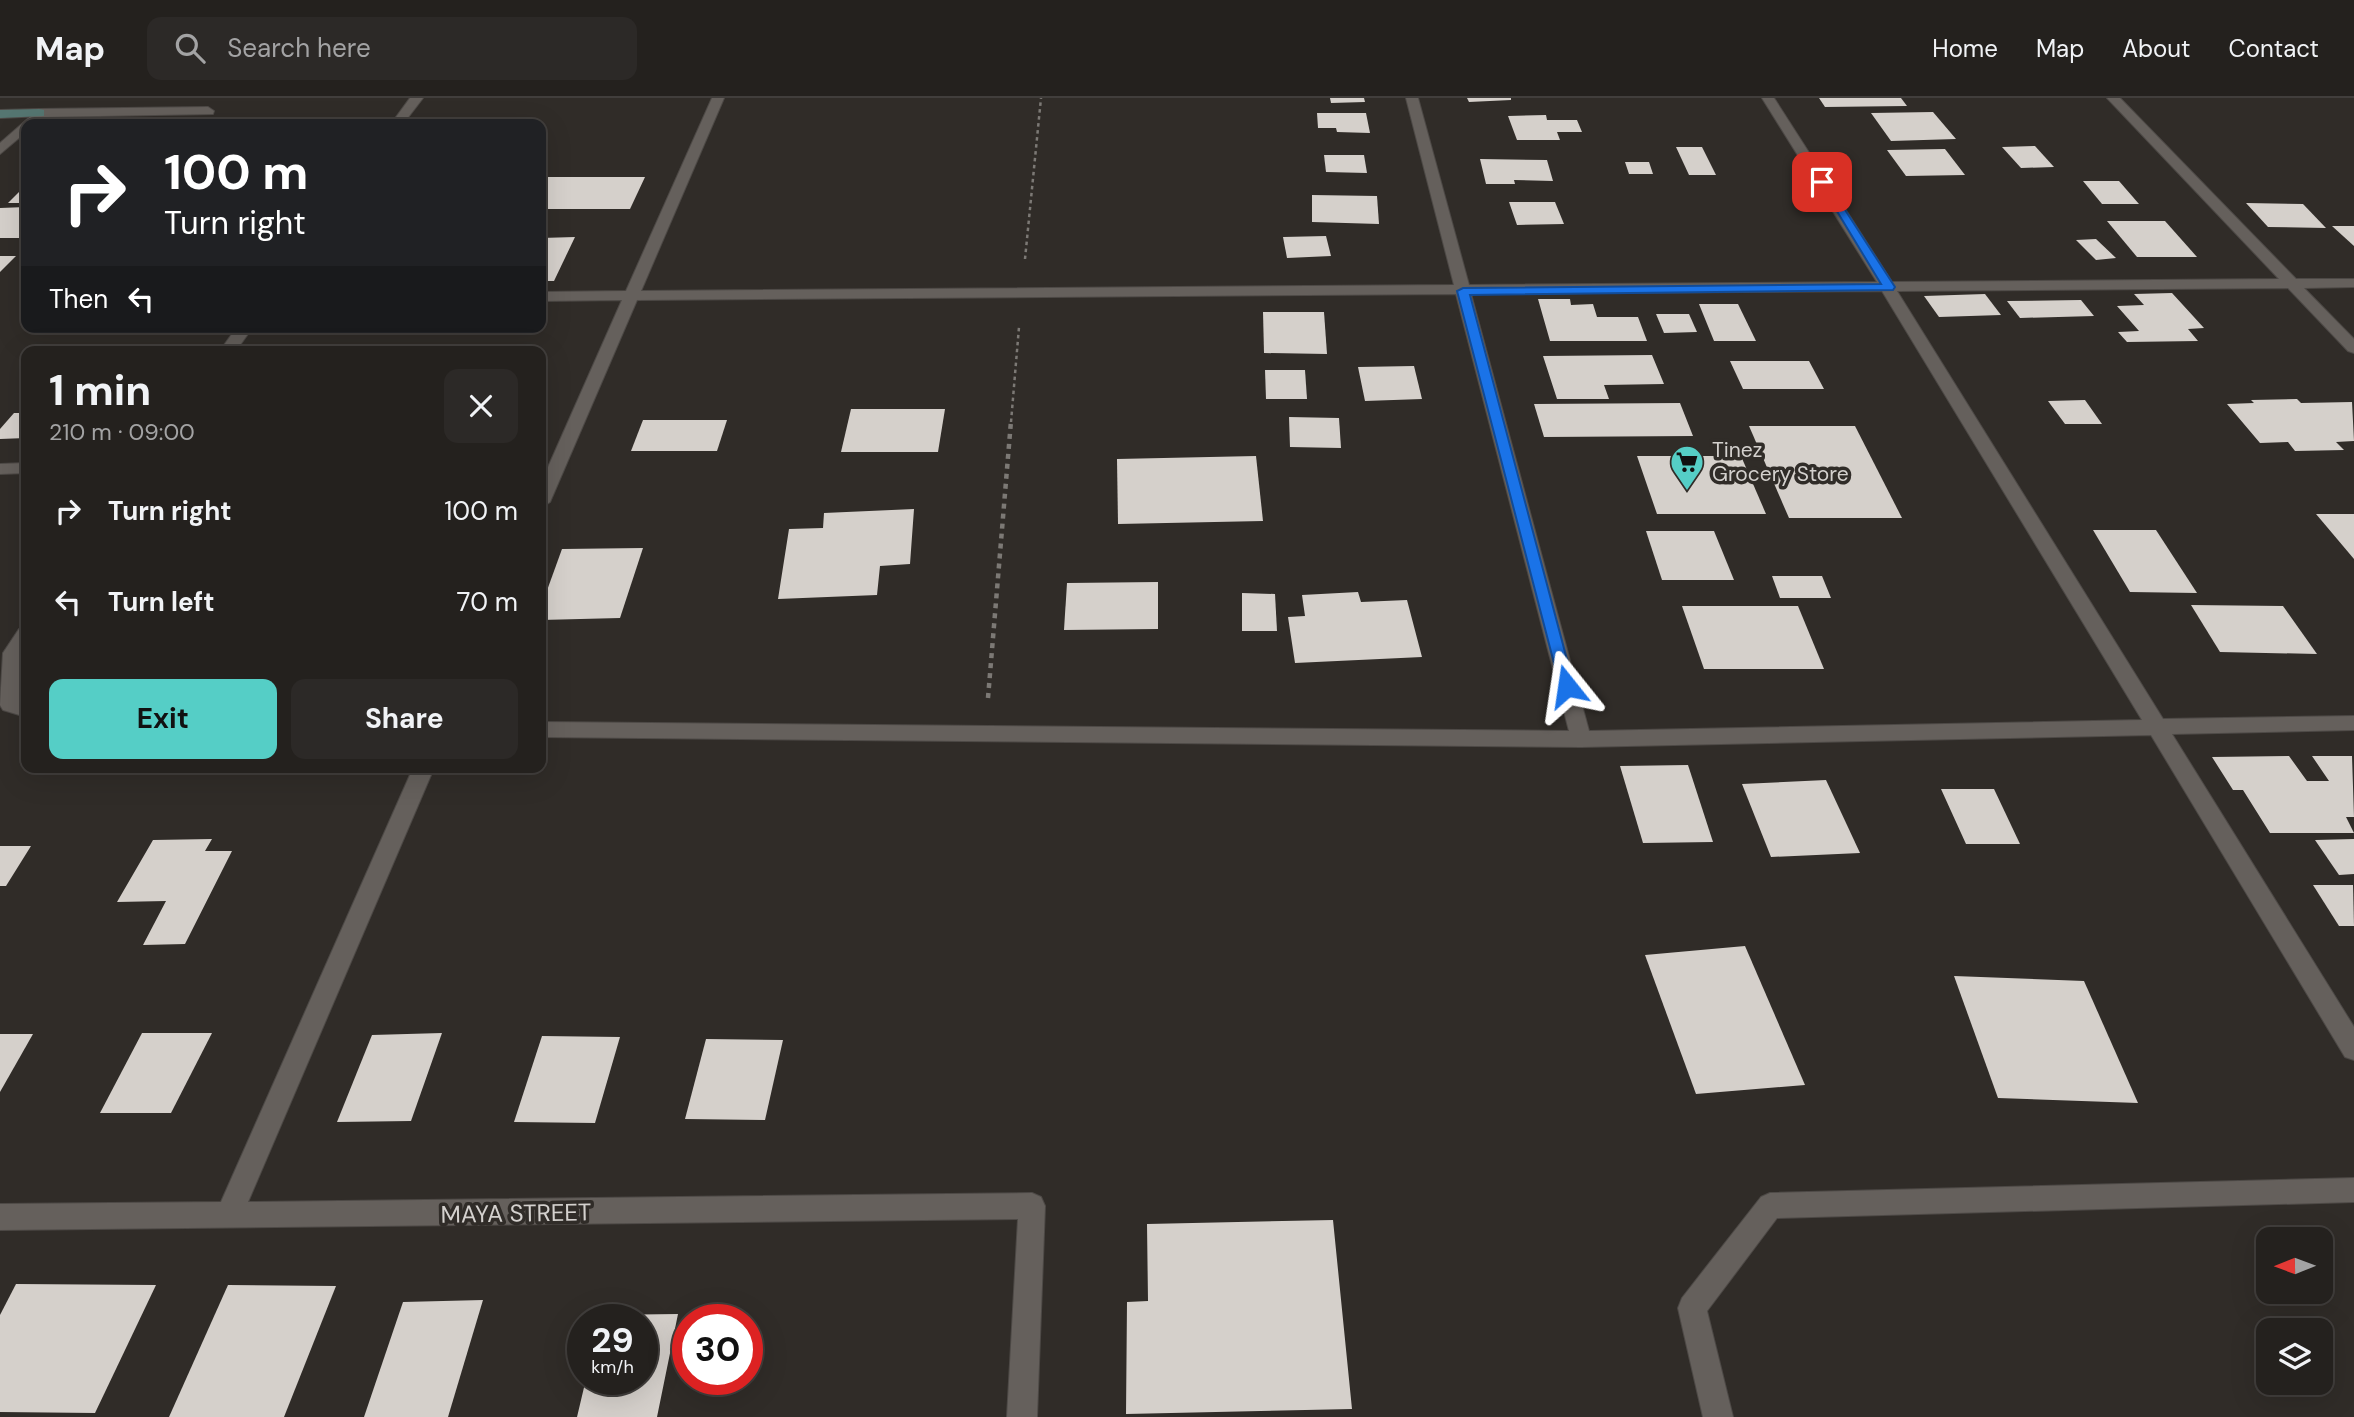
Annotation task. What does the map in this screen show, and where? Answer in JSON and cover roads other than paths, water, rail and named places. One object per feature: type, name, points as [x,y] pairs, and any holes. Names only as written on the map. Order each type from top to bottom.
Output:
[{"type":"street","points":[[401,119],[417,98]]},
{"type":"street","points":[[546,491],[718,98]]},
{"type":"street","points":[[1412,98],[1581,739]]},
{"type":"street","points":[[1768,98],[1889,287],[2155,729],[2354,1049]]},
{"type":"street","points":[[2113,98],[2354,348]]},
{"type":"street","points":[[0,114],[208,111]]},
{"type":"street","points":[[33,119],[39,113]]},
{"type":"street","points":[[0,150],[21,131]]},
{"type":"street","points":[[546,296],[2354,283]]},
{"type":"street","points":[[0,468],[21,468]]},
{"type":"street","points":[[21,641],[13,653],[10,705],[21,708]]},
{"type":"street","points":[[546,730],[1581,739],[2354,723]]},
{"type":"street","points":[[228,1216],[422,773]]},
{"type":"street","points":[[1718,1417],[1692,1308],[1770,1206],[2354,1190]]},
{"type":"street","name":"MAYA STREET","points":[[0,1217],[1032,1206],[1022,1417]]},
{"type":"place","name":"Tinez Grocery Store","points":[[1687,492]]}]
